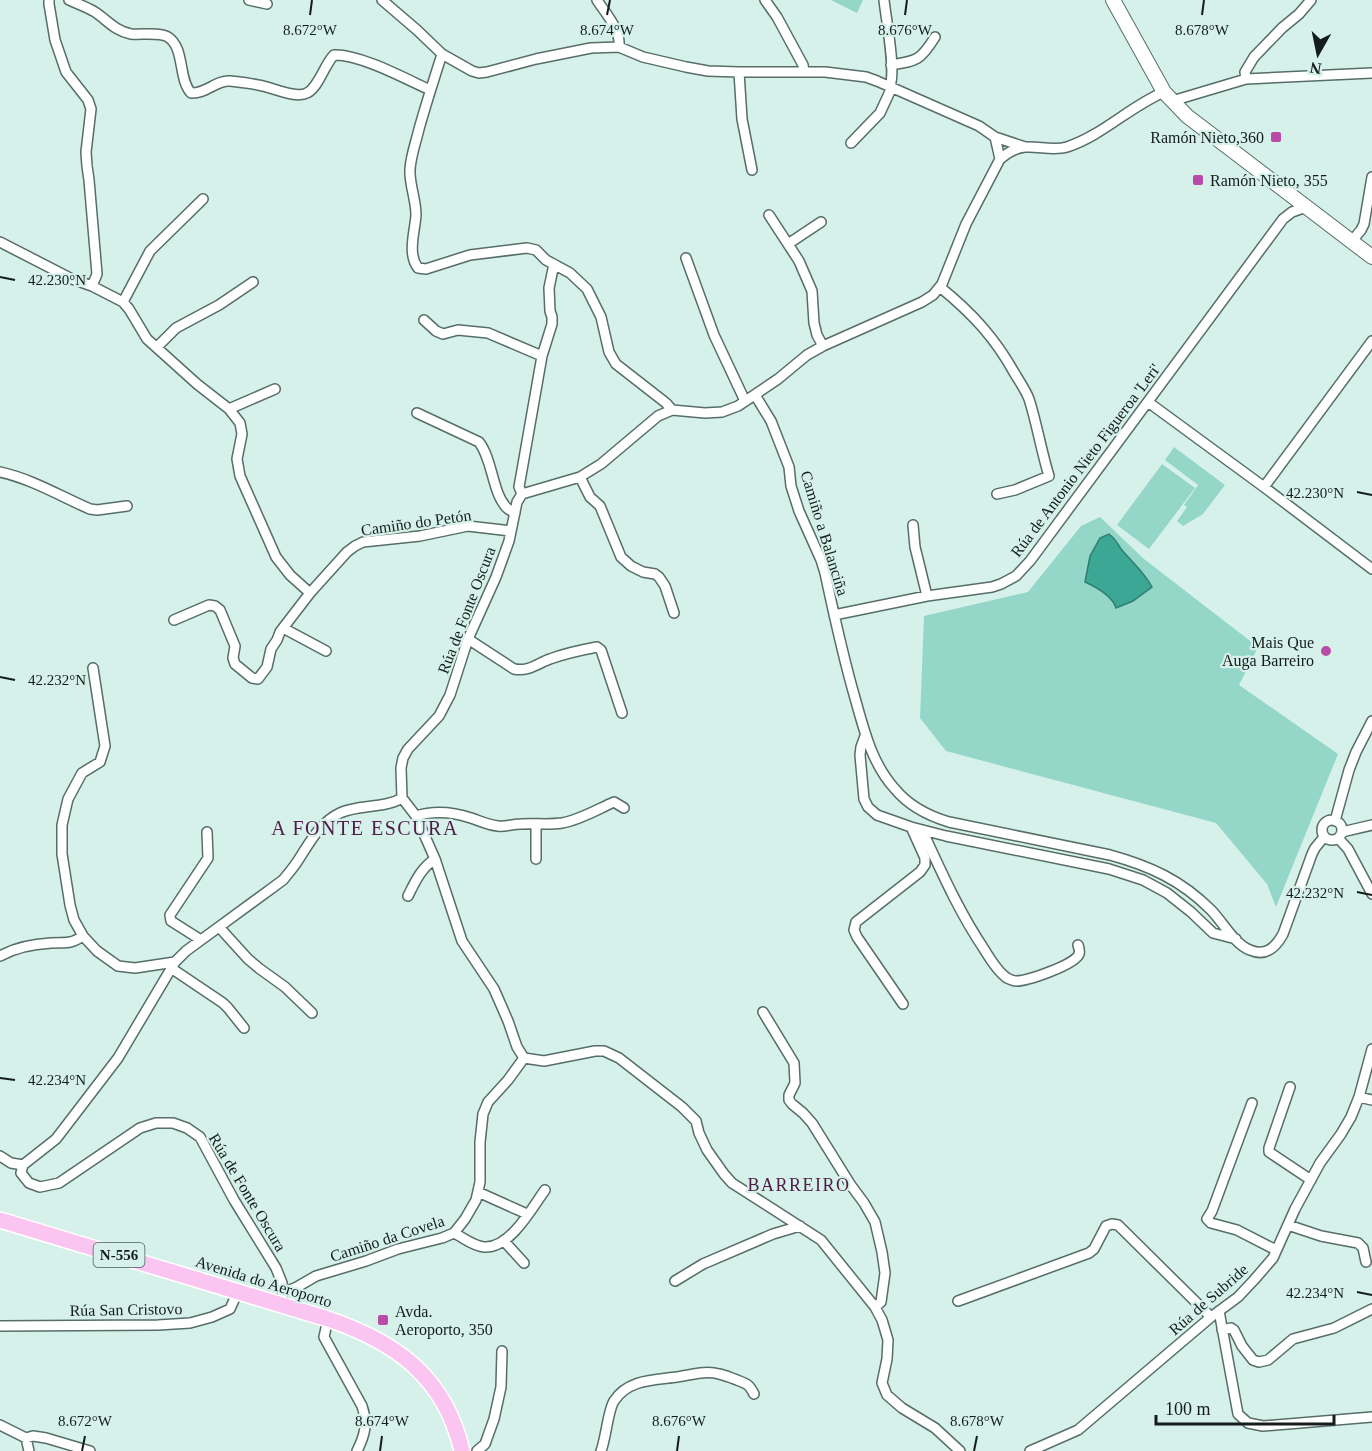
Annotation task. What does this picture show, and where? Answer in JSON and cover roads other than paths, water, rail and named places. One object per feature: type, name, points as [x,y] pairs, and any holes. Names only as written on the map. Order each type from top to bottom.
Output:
[{"type":"main road","points":[[1113,0],[1168,96],[1187,116],[1372,257]]},
{"type":"main road","name":"Avenida do Aeroporto","points":[[0,1220],[238,1291],[281,1298],[381,1340],[419,1369],[438,1393],[453,1418],[462,1451]]},
{"type":"street","points":[[49,0],[56,40],[66,72],[88,100],[91,109],[86,152],[97,274],[92,286]]},
{"type":"street","points":[[69,0],[95,12],[118,30],[133,34],[169,37],[178,50],[186,87],[191,93],[198,93],[223,81],[231,81],[259,85],[295,95],[306,93],[314,88],[334,55],[373,64],[430,90]]},
{"type":"street","points":[[249,0],[267,4]]},
{"type":"street","points":[[382,0],[442,54],[480,73],[591,48],[619,47],[643,57],[708,71],[804,71],[866,77],[979,126],[995,137],[1025,147],[1046,149],[1064,148],[1085,140],[1146,100],[1246,79],[1371,73]]},
{"type":"street","points":[[597,0],[614,26],[619,47]]},
{"type":"street","points":[[765,0],[777,17],[804,71]]},
{"type":"street","points":[[851,143],[880,113],[891,87],[884,0]]},
{"type":"street","points":[[1246,79],[1245,72],[1254,57],[1311,0]]},
{"type":"street","points":[[891,65],[915,60],[925,53],[935,37]]},
{"type":"street","points":[[442,54],[411,160],[410,173],[416,208],[412,254],[415,264],[418,268],[426,268],[470,255],[527,248],[536,250],[546,260],[570,273],[587,289],[600,317],[609,352],[616,364],[672,410]]},
{"type":"street","points":[[739,72],[741,119],[752,170]]},
{"type":"street","points":[[995,137],[1000,159]]},
{"type":"street","points":[[522,494],[580,477],[601,464],[658,416],[672,410],[722,412],[738,406],[823,345],[933,296],[940,287],[966,224],[1000,159],[1008,153],[1025,147]]},
{"type":"street","points":[[1352,242],[1364,224],[1372,177]]},
{"type":"street","points":[[123,302],[150,251],[203,199]]},
{"type":"street","name":"Rúa de Antonio Nieto Figueroa 'Leri'","points":[[834,615],[927,596],[992,587],[1016,576],[1030,561],[1283,219],[1292,212],[1306,207]]},
{"type":"street","points":[[770,215],[799,261],[812,291],[814,323],[823,345]]},
{"type":"street","points":[[788,244],[820,222]]},
{"type":"street","points":[[0,242],[123,302],[147,339],[229,409],[240,423],[242,434],[237,459],[240,476],[276,556],[290,575],[310,593]]},
{"type":"street","points":[[686,258],[714,335],[745,401]]},
{"type":"street","name":"Rúa de Fonte Oscura","points":[[402,798],[403,758],[408,749],[439,716],[450,695],[468,639],[496,577],[511,531],[517,502],[522,494],[519,487],[542,356],[552,324],[549,288],[554,264]]},
{"type":"street","points":[[157,347],[176,328],[219,305],[253,282]]},
{"type":"street","points":[[940,287],[978,321],[1005,356],[1028,396],[1048,476],[1015,490],[997,494]]},
{"type":"street","points":[[424,320],[443,334],[458,330],[488,333],[542,356]]},
{"type":"street","points":[[1264,487],[1372,341]]},
{"type":"street","points":[[229,409],[275,389]]},
{"type":"street","name":"Camiño a Balanciña","points":[[755,395],[771,421],[789,467],[791,486],[823,567],[834,615]]},
{"type":"street","points":[[1148,402],[1372,569]]},
{"type":"street","points":[[417,413],[483,446],[500,498],[507,508],[515,513]]},
{"type":"street","points":[[0,472],[44,487],[90,509],[127,506]]},
{"type":"street","points":[[580,477],[590,497],[600,506],[621,556],[631,566],[659,577],[665,586],[674,613]]},
{"type":"street","points":[[914,525],[915,547],[927,596]]},
{"type":"street","name":"Camiño do Petón","points":[[174,620],[209,605],[215,606],[220,610],[235,646],[233,658],[235,664],[252,678],[258,679],[267,667],[271,649],[283,628],[310,593],[355,546],[363,542],[420,536],[468,526],[511,531]]},
{"type":"street","points":[[834,615],[866,736],[876,761],[894,789],[927,814],[962,825],[1110,855],[1159,871],[1191,891],[1213,911],[1248,950],[1261,953],[1271,950],[1283,934],[1312,854],[1324,837]]},
{"type":"street","points":[[283,628],[326,651]]},
{"type":"street","points":[[468,639],[514,669],[520,670],[528,669],[548,659],[597,647],[601,650],[622,713]]},
{"type":"street","points":[[93,668],[105,746],[100,762],[82,773],[68,799],[62,825],[62,854],[74,920],[83,936],[96,951],[118,966],[135,968],[173,965],[223,1003],[244,1028]]},
{"type":"street","points":[[1335,821],[1349,770],[1372,721]]},
{"type":"street","points":[[866,736],[860,755],[864,799],[868,807],[877,815],[946,836],[1109,869],[1143,880],[1167,893],[1213,933],[1236,939]]},
{"type":"street","points":[[0,1156],[11,1163],[23,1165],[56,1139],[118,1058],[173,965],[201,940],[283,880],[296,865],[319,829],[339,813],[364,806],[393,803],[402,798],[416,816],[435,859],[462,941],[494,989],[517,1047],[524,1058],[544,1061],[604,1051],[619,1058],[682,1107],[696,1121],[707,1150],[732,1183],[821,1240],[875,1307],[882,1320],[888,1341],[882,1383],[887,1395],[902,1408],[935,1428],[960,1451]]},
{"type":"street","points":[[416,816],[439,812],[471,818],[500,827],[564,823],[614,802],[624,808]]},
{"type":"street","points":[[1372,825],[1340,835],[1333,841],[1328,840],[1321,832],[1325,822],[1330,820],[1339,823],[1340,835],[1372,894]]},
{"type":"street","points":[[536,824],[536,859]]},
{"type":"street","points":[[903,1004],[854,930],[856,922],[920,872],[925,865],[925,858],[911,827]]},
{"type":"street","points":[[922,830],[951,893],[973,933],[991,960],[1006,977],[1017,981],[1024,980],[1064,967],[1080,953],[1078,945]]},
{"type":"street","points":[[201,940],[171,921],[170,915],[208,858],[207,832]]},
{"type":"street","points":[[408,896],[419,875],[435,859]]},
{"type":"street","points":[[219,927],[248,959],[285,987],[312,1013]]},
{"type":"street","points":[[0,956],[12,949],[32,945],[72,943],[83,936]]},
{"type":"street","points":[[763,1012],[794,1064],[795,1083],[789,1100],[812,1123],[874,1222],[885,1273],[881,1302],[875,1307]]},
{"type":"street","name":"Rúa de Subride","points":[[1030,1451],[1078,1430],[1238,1297],[1273,1258],[1320,1163],[1351,1117],[1372,1049]]},
{"type":"street","name":"Camiño da Covela","points":[[281,1298],[316,1276],[454,1233],[465,1219],[478,1192],[483,1114],[488,1102],[524,1058]]},
{"type":"street","points":[[1290,1088],[1269,1152],[1311,1180]]},
{"type":"street","points":[[1359,1097],[1372,1100]]},
{"type":"street","points":[[1252,1103],[1207,1219],[1211,1223],[1237,1230],[1276,1250]]},
{"type":"street","name":"Rúa de Fonte Oscura","points":[[23,1165],[21,1173],[29,1183],[39,1187],[59,1183],[140,1128],[156,1123],[173,1123],[187,1128],[200,1137],[234,1200],[276,1268],[282,1283],[281,1298]]},
{"type":"street","points":[[454,1233],[471,1243],[484,1246],[495,1246],[504,1242],[545,1190]]},
{"type":"street","points":[[478,1192],[527,1214]]},
{"type":"street","points":[[958,1301],[1089,1253],[1094,1249],[1107,1226],[1118,1225],[1215,1314],[1222,1330],[1238,1414],[1248,1423],[1263,1426],[1372,1417]]},
{"type":"street","points":[[1288,1225],[1321,1236],[1358,1243],[1363,1248],[1366,1262]]},
{"type":"street","points":[[675,1281],[703,1264],[773,1234],[800,1226]]},
{"type":"street","points":[[504,1242],[524,1263]]},
{"type":"street","name":"Rúa San Cristovo","points":[[0,1326],[190,1323],[230,1309],[238,1291]]},
{"type":"street","points":[[1222,1330],[1231,1328],[1234,1330],[1242,1346],[1253,1360],[1259,1362],[1268,1360],[1293,1339],[1334,1328],[1372,1310]]},
{"type":"street","points":[[328,1319],[324,1337],[365,1415],[366,1425],[357,1451]]},
{"type":"street","points":[[477,1451],[485,1444],[494,1419],[501,1387],[502,1351]]},
{"type":"street","points":[[601,1451],[613,1401],[631,1386],[648,1380],[717,1373],[749,1385],[754,1394]]},
{"type":"street","points":[[0,1425],[26,1438],[33,1436],[46,1438],[90,1451]]},
{"type":"street","points":[[26,1438],[29,1451]]},
{"type":"place","name":"Ramón Nieto,360","points":[[1276,137]]},
{"type":"place","name":"Ramón Nieto, 355","points":[[1198,180]]},
{"type":"place","name":"Mais Que Auga Barreiro","points":[[1326,651]]},
{"type":"place","name":"Avda. Aeroporto, 350","points":[[383,1320]]},
{"type":"district","name":"A FONTE ESCURA","points":[[365,828]]},
{"type":"district","name":"BARREIRO","points":[[799,1185]]}]
